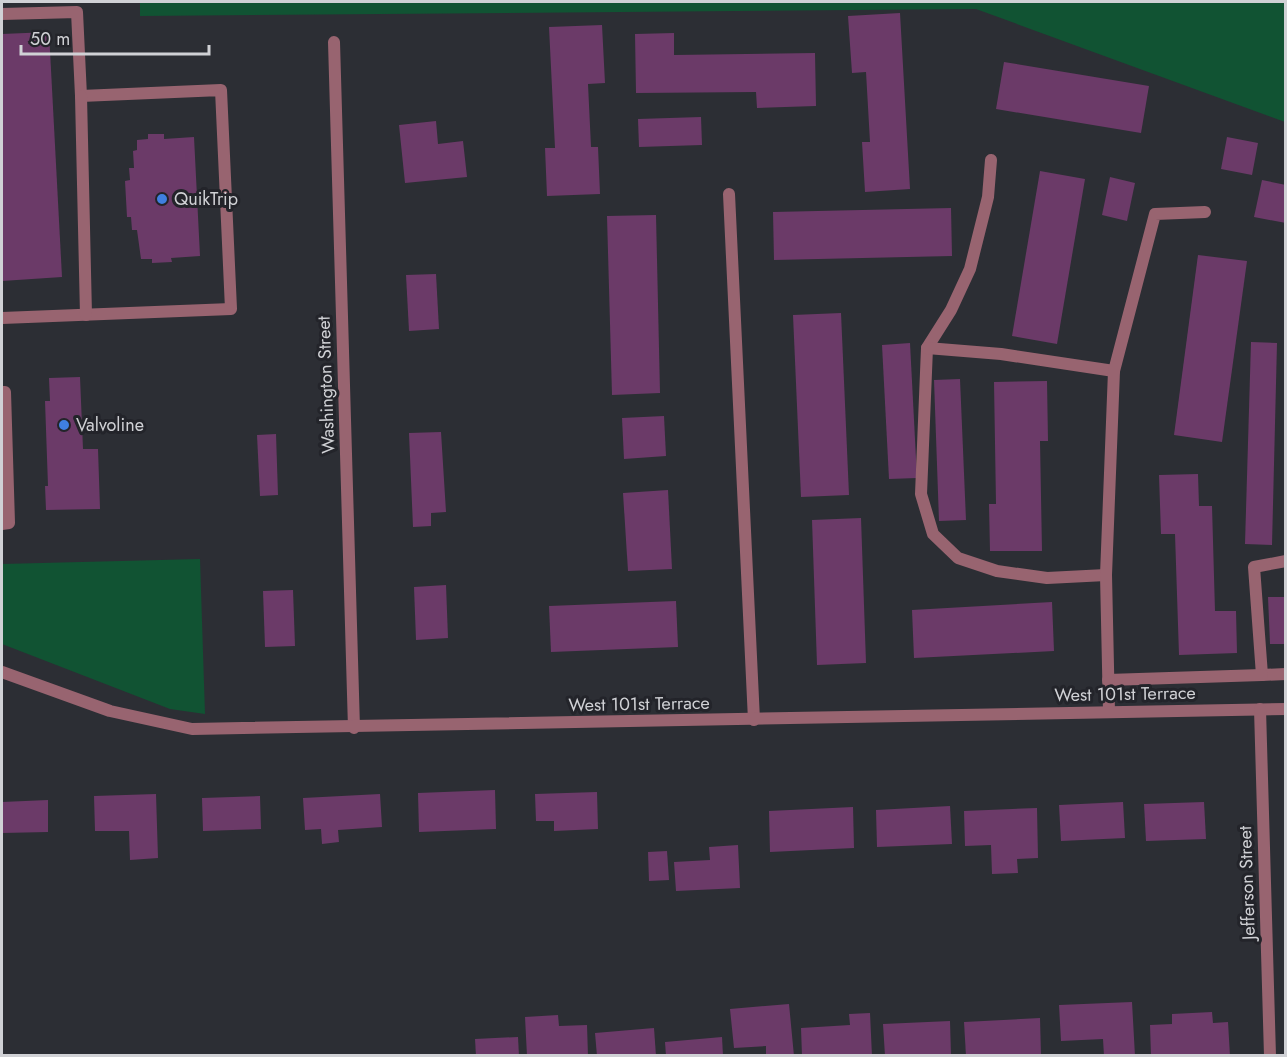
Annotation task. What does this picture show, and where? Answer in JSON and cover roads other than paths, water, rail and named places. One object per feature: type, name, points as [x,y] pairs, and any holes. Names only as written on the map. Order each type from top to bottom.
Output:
[{"type":"street","points":[[2,14],[77,12],[86,315]]},
{"type":"street","name":"Washington Street","points":[[334,42],[354,728]]},
{"type":"street","points":[[2,318],[231,309],[221,90],[81,96]]},
{"type":"street","points":[[991,160],[988,197],[970,269],[951,310],[927,348],[921,494],[933,534],[958,558],[997,571],[1047,578],[1106,575]]},
{"type":"street","points":[[729,194],[754,720]]},
{"type":"street","points":[[1108,712],[1106,575],[1114,371],[1155,214],[1204,212]]},
{"type":"street","points":[[927,348],[1002,354],[1114,371]]},
{"type":"street","points":[[2,392],[5,392],[9,523],[2,524]]},
{"type":"street","points":[[1262,675],[1254,567],[1286,561]]},
{"type":"street","name":"West 101st Terrace","points":[[2,672],[110,711],[192,729],[354,728],[1286,710]]},
{"type":"street","points":[[1108,680],[1286,675]]},
{"type":"street","name":"Jefferson Street","points":[[1260,709],[1270,1056]]},
{"type":"place","name":"QuikTrip","points":[[162,199]]},
{"type":"place","name":"Valvoline","points":[[64,425]]}]
